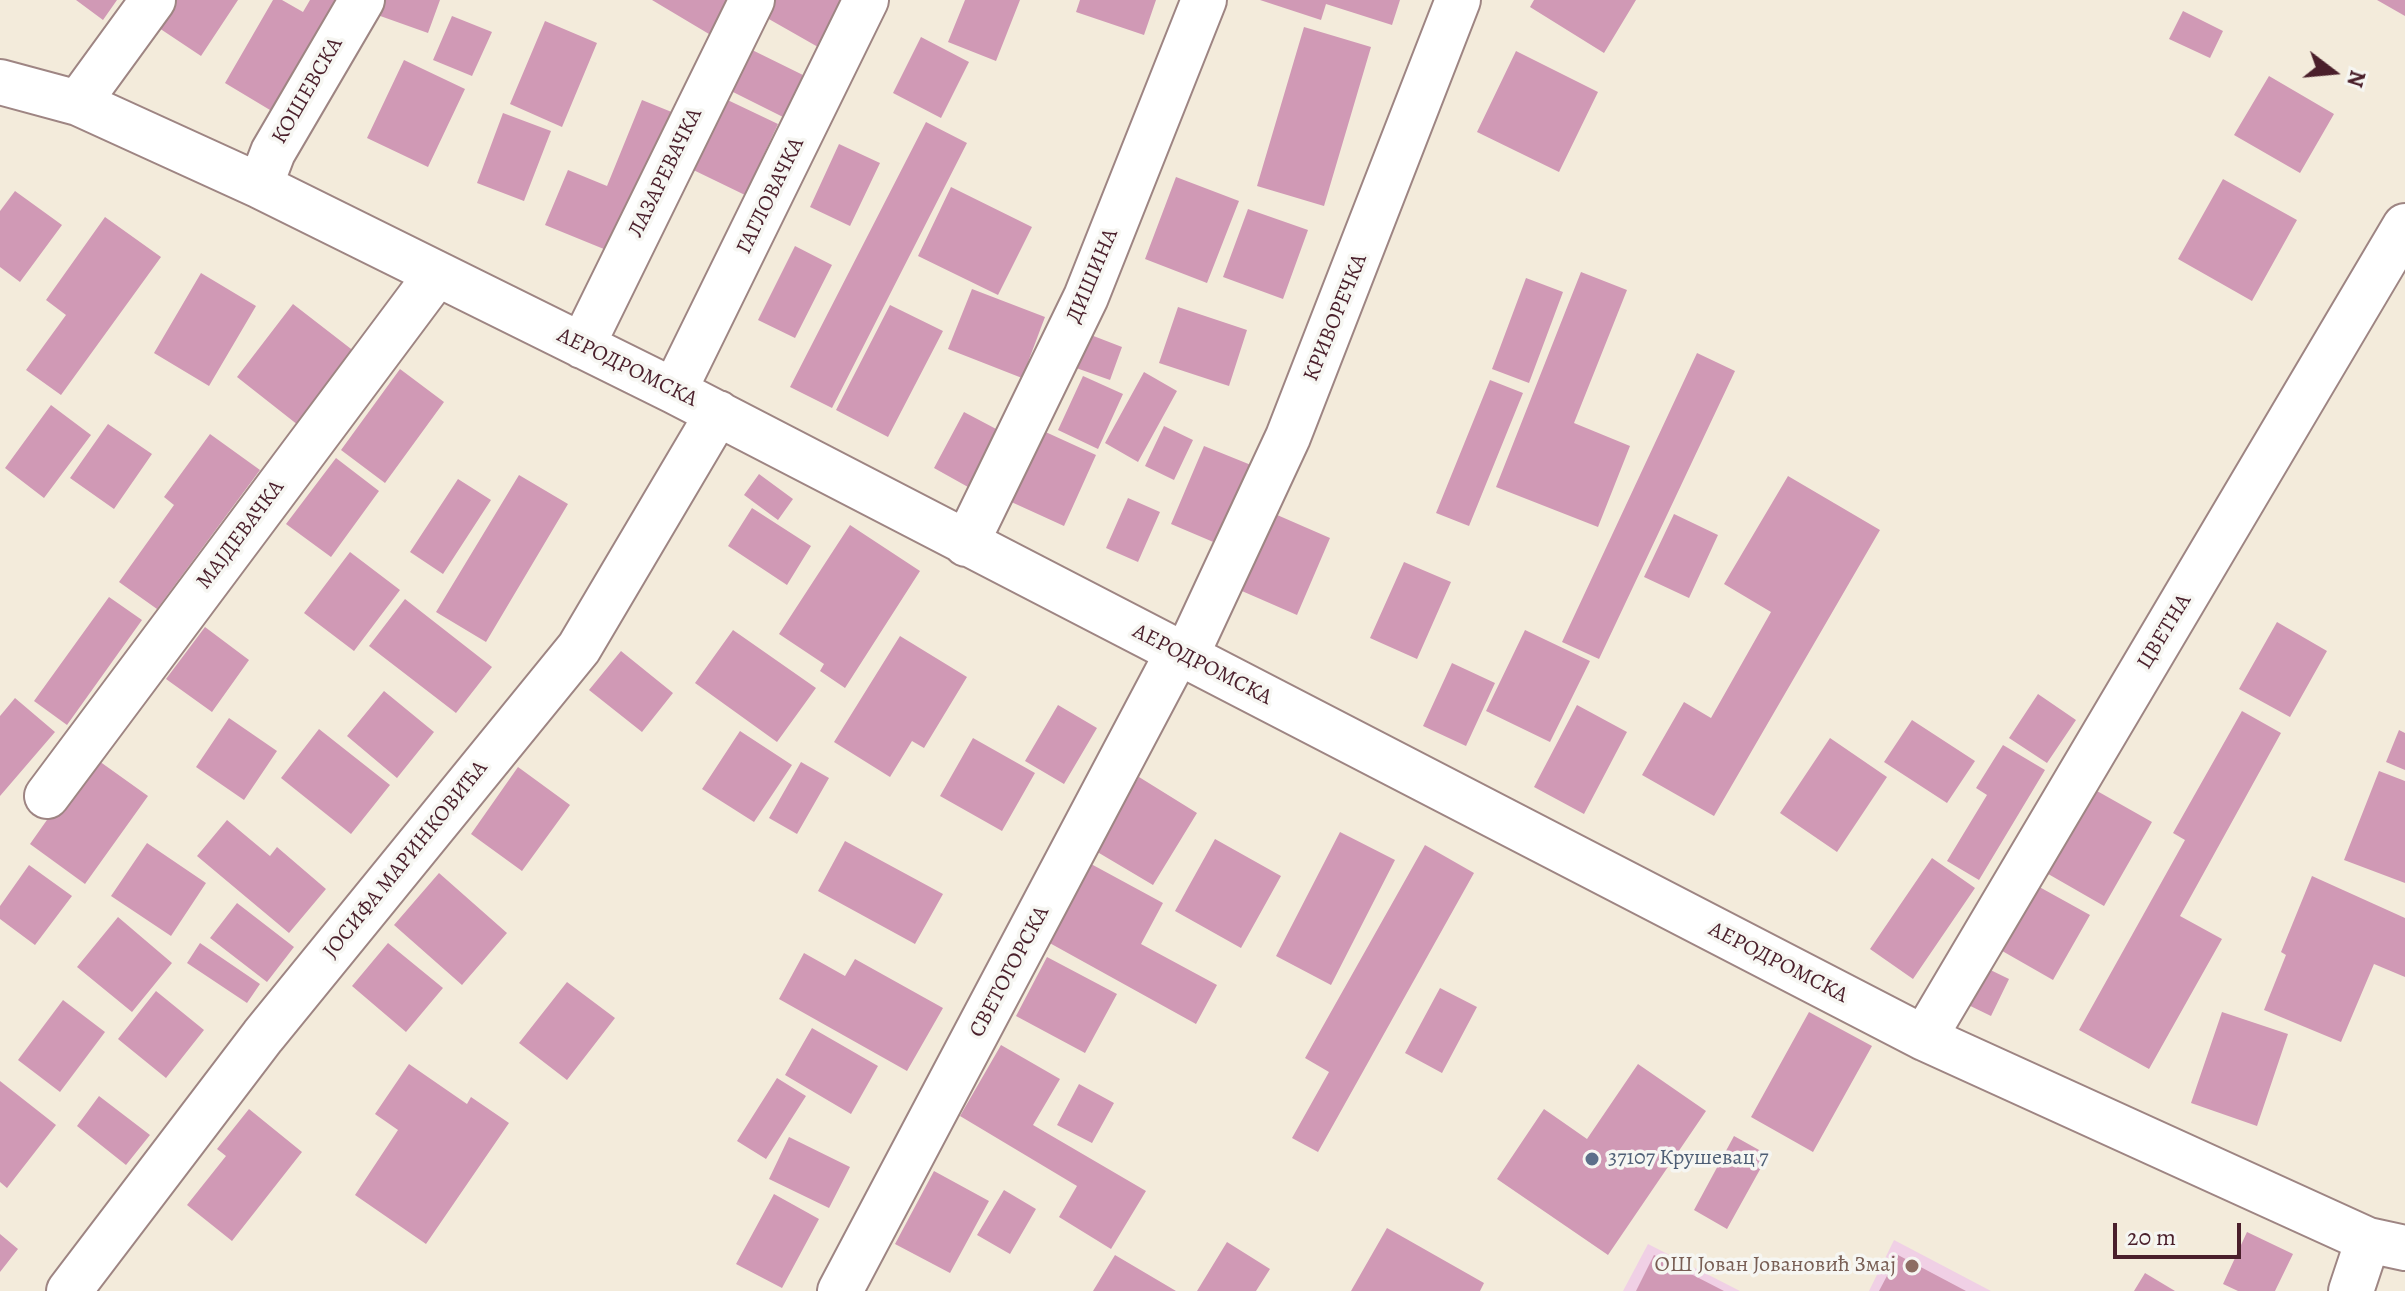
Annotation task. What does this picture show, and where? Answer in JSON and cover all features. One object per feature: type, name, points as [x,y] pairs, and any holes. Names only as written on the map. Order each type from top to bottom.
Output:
[{"type":"street","points":[[78,103],[153,0]]},
{"type":"street","name":"КОШЕВСКА","points":[[260,186],[273,152],[362,0]]},
{"type":"street","name":"ЛАЗАРЕВАЧКА","points":[[582,346],[752,0]]},
{"type":"street","name":"ГАГЛОВАЧКА","points":[[674,391],[866,0]]},
{"type":"street","name":"ДИШИНА","points":[[966,544],[1086,297],[1204,0]]},
{"type":"street","name":"КРИВОРЕЧКА","points":[[1187,646],[1288,437],[1458,0]]},
{"type":"street","name":"АЕРОДРОМСКА","points":[[0,82],[78,103],[260,186],[718,413],[966,544],[1187,646],[1924,1038],[2386,1244]]},
{"type":"street","name":"ЦВЕТНА","points":[[1924,1038],[2405,226]]},
{"type":"street","name":"МАЈДЕВАЧКА","points":[[47,796],[437,274]]},
{"type":"street","name":"ЈОСИФА МАРИНКОВИЋА","points":[[69,1291],[263,1036],[579,648],[718,413]]},
{"type":"street","name":"СВЕТОГОРСКА","points":[[840,1291],[1187,646]]},
{"type":"street","points":[[2351,1291],[2386,1244]]},
{"type":"shaded area","name":"ОШ Јован Јовановић Змај","points":[[1894,1240],[1991,1291],[1869,1291]]},
{"type":"shaded area","name":"ОШ Јован Јовановић Змај","points":[[1648,1244],[1740,1291],[1623,1291]]},
{"type":"building","points":[[76,0],[117,0],[103,20]]},
{"type":"building","points":[[168,0],[238,0],[201,56],[153,24]]},
{"type":"building","points":[[273,0],[282,0],[303,12],[310,0],[340,0],[275,113],[225,83]]},
{"type":"building","points":[[374,0],[440,0],[428,33],[369,12]]},
{"type":"building","points":[[652,0],[736,0],[714,37]]},
{"type":"building","points":[[758,0],[844,0],[818,47],[753,10]]},
{"type":"building","points":[[965,0],[1020,0],[996,61],[948,42]]},
{"type":"building","points":[[1080,0],[1156,0],[1144,35],[1076,12]]},
{"type":"building","points":[[1260,0],[1400,0],[1392,25],[1326,4],[1321,20]]},
{"type":"building","points":[[1534,0],[1636,0],[1604,53],[1530,7]]},
{"type":"building","points":[[2377,0],[2405,0],[2405,16]]},
{"type":"building","points":[[2183,11],[2223,31],[2210,58],[2169,39]]},
{"type":"building","points":[[452,16],[492,32],[472,76],[433,60]]},
{"type":"building","points":[[545,21],[597,43],[562,127],[510,104]]},
{"type":"building","points":[[1304,27],[1371,47],[1324,206],[1257,186]]},
{"type":"building","points":[[921,37],[969,62],[941,118],[893,93]]},
{"type":"building","points":[[742,45],[803,75],[783,117],[721,86]]},
{"type":"building","points":[[1516,51],[1598,92],[1559,172],[1477,132]]},
{"type":"building","points":[[404,60],[465,89],[428,167],[367,138]]},
{"type":"building","points":[[2269,76],[2334,114],[2300,173],[2234,135]]},
{"type":"building","points":[[715,94],[778,124],[745,195],[681,164]]},
{"type":"building","points":[[642,100],[679,115],[621,256],[545,225],[568,170],[607,186]]},
{"type":"building","points":[[503,113],[551,131],[524,201],[477,183]]},
{"type":"building","points":[[926,122],[967,143],[832,408],[790,387]]},
{"type":"building","points":[[839,144],[880,163],[850,226],[810,207]]},
{"type":"building","points":[[1176,177],[1239,201],[1207,283],[1145,259]]},
{"type":"building","points":[[2223,179],[2297,220],[2252,301],[2178,259]]},
{"type":"building","points":[[951,187],[1032,227],[998,295],[918,256]]},
{"type":"building","points":[[15,191],[62,225],[20,282],[0,267],[0,211]]},
{"type":"building","points":[[1248,209],[1308,230],[1283,299],[1223,277]]},
{"type":"building","points":[[105,217],[161,257],[61,395],[26,370],[66,315],[46,300]]},
{"type":"building","points":[[795,246],[832,265],[795,338],[758,320]]},
{"type":"building","points":[[1581,272],[1627,290],[1574,423],[1630,446],[1598,527],[1496,487]]},
{"type":"building","points":[[201,273],[256,306],[209,386],[154,353]]},
{"type":"building","points":[[1526,278],[1563,292],[1529,383],[1492,369]]},
{"type":"building","points":[[972,289],[1045,317],[1022,378],[948,349]]},
{"type":"building","points":[[293,304],[355,352],[298,425],[237,377]]},
{"type":"building","points":[[890,305],[943,331],[888,437],[836,410]]},
{"type":"building","points":[[1178,307],[1247,330],[1229,386],[1159,363]]},
{"type":"building","points":[[1078,330],[1122,347],[1110,380],[1065,364]]},
{"type":"building","points":[[1697,353],[1735,371],[1599,659],[1562,642]]},
{"type":"building","points":[[400,369],[444,402],[385,483],[341,450]]},
{"type":"building","points":[[1144,372],[1177,391],[1138,462],[1105,443]]},
{"type":"building","points":[[1083,376],[1123,394],[1098,449],[1058,430]]},
{"type":"building","points":[[1490,380],[1523,393],[1469,526],[1436,513]]},
{"type":"building","points":[[51,405],[91,435],[44,498],[5,468]]},
{"type":"building","points":[[964,412],[998,430],[968,487],[934,468]]},
{"type":"building","points":[[108,424],[152,454],[114,509],[70,478]]},
{"type":"building","points":[[1164,426],[1193,440],[1174,480],[1145,466]]},
{"type":"building","points":[[1039,429],[1096,455],[1064,526],[1007,500]]},
{"type":"building","points":[[210,434],[260,470],[157,609],[119,582],[174,505],[164,497]]},
{"type":"building","points":[[1204,446],[1251,465],[1218,544],[1171,524]]},
{"type":"building","points":[[336,458],[379,491],[331,557],[286,524]]},
{"type":"building","points":[[759,474],[793,499],[778,520],[744,495]]},
{"type":"building","points":[[519,475],[568,504],[486,642],[436,612]]},
{"type":"building","points":[[1788,476],[1880,530],[1714,816],[1642,775],[1684,702],[1711,718],[1771,612],[1724,584]]},
{"type":"building","points":[[458,479],[491,500],[443,574],[410,552]]},
{"type":"building","points":[[1128,498],[1160,512],[1138,562],[1106,548]]},
{"type":"building","points":[[752,508],[811,546],[787,585],[728,546]]},
{"type":"building","points":[[1268,511],[1330,538],[1297,615],[1235,588]]},
{"type":"building","points":[[1674,514],[1718,535],[1689,598],[1644,577]]},
{"type":"building","points":[[850,525],[920,571],[845,688],[820,671],[824,664],[779,634]]},
{"type":"building","points":[[350,552],[400,590],[354,651],[304,613]]},
{"type":"building","points":[[1404,562],[1451,582],[1417,659],[1370,638]]},
{"type":"building","points":[[109,597],[142,620],[67,725],[34,701]]},
{"type":"building","points":[[405,599],[492,667],[456,713],[369,646]]},
{"type":"building","points":[[2277,622],[2327,651],[2290,717],[2239,689]]},
{"type":"building","points":[[205,627],[249,660],[212,712],[166,679]]},
{"type":"building","points":[[733,630],[816,688],[777,742],[695,683]]},
{"type":"building","points":[[1525,630],[1590,661],[1550,742],[1486,711]]},
{"type":"building","points":[[900,636],[967,677],[924,748],[912,741],[890,777],[834,742]]},
{"type":"building","points":[[621,651],[673,693],[642,732],[589,690]]},
{"type":"building","points":[[1452,663],[1495,683],[1466,746],[1423,726]]},
{"type":"building","points":[[384,691],[434,732],[397,778],[347,736]]},
{"type":"building","points":[[2038,694],[2076,720],[2047,763],[2009,738]]},
{"type":"building","points":[[15,698],[55,732],[0,796],[0,716]]},
{"type":"building","points":[[1058,705],[1097,728],[1064,784],[1025,761]]},
{"type":"building","points":[[1577,705],[1627,732],[1584,814],[1534,787]]},
{"type":"building","points":[[2242,711],[2281,733],[2180,916],[2222,939],[2149,1069],[2079,1030],[2185,840],[2173,833]]},
{"type":"building","points":[[229,718],[277,751],[244,800],[196,767]]},
{"type":"building","points":[[1912,720],[1975,761],[1947,803],[1884,762]]},
{"type":"building","points":[[319,729],[390,785],[351,834],[281,778]]},
{"type":"building","points":[[2399,730],[2405,733],[2405,770],[2386,762]]},
{"type":"building","points":[[740,731],[792,765],[754,822],[702,789]]},
{"type":"building","points":[[973,738],[1035,773],[1002,831],[940,796]]},
{"type":"building","points":[[1830,738],[1887,777],[1837,852],[1780,813]]},
{"type":"building","points":[[2003,745],[2045,770],[1979,880],[1947,861],[1987,795],[1976,788]]},
{"type":"building","points":[[92,756],[148,796],[85,884],[30,844]]},
{"type":"building","points":[[801,762],[829,778],[797,834],[769,818]]},
{"type":"building","points":[[518,767],[570,805],[522,871],[471,834]]},
{"type":"building","points":[[2379,771],[2405,781],[2405,883],[2344,860]]},
{"type":"building","points":[[1139,777],[1197,813],[1153,885],[1094,850]]},
{"type":"building","points":[[2090,787],[2152,822],[2104,906],[2043,871]]},
{"type":"building","points":[[227,820],[270,856],[277,847],[326,889],[289,933],[197,856]]},
{"type":"building","points":[[1340,832],[1395,860],[1331,985],[1276,956]]},
{"type":"building","points":[[1215,839],[1281,876],[1241,948],[1175,911]]},
{"type":"building","points":[[845,841],[943,894],[915,944],[818,891]]},
{"type":"building","points":[[147,843],[206,883],[171,936],[111,896]]},
{"type":"building","points":[[1425,845],[1474,873],[1318,1152],[1292,1138],[1329,1072],[1305,1058]]},
{"type":"building","points":[[1080,858],[1163,903],[1141,944],[1217,985],[1196,1024],[1037,936]]},
{"type":"building","points":[[1932,858],[1975,888],[1913,979],[1870,949]]},
{"type":"building","points":[[29,865],[72,896],[35,945],[0,919],[0,906]]},
{"type":"building","points":[[439,873],[507,933],[462,985],[394,925]]},
{"type":"building","points":[[2312,876],[2405,918],[2405,977],[2374,964],[2341,1042],[2264,1010],[2286,955],[2281,952]]},
{"type":"building","points":[[2034,884],[2090,915],[2053,980],[1997,948]]},
{"type":"building","points":[[237,903],[294,947],[267,982],[210,938]]},
{"type":"building","points":[[118,917],[172,963],[132,1012],[77,967]]},
{"type":"building","points":[[200,943],[260,984],[247,1003],[187,963]]},
{"type":"building","points":[[388,943],[443,988],[406,1032],[352,986]]},
{"type":"building","points":[[804,953],[845,976],[855,959],[943,1008],[907,1071],[779,999]]},
{"type":"building","points":[[1047,957],[1117,994],[1085,1053],[1016,1016]]},
{"type":"building","points":[[1976,963],[2009,979],[1991,1016],[1958,1000]]},
{"type":"building","points":[[567,982],[615,1018],[567,1080],[519,1043]]},
{"type":"building","points":[[1440,988],[1477,1007],[1442,1073],[1405,1053]]},
{"type":"building","points":[[156,991],[204,1030],[166,1078],[118,1039]]},
{"type":"building","points":[[63,1000],[105,1032],[60,1092],[18,1060]]},
{"type":"building","points":[[1809,1012],[1872,1046],[1813,1152],[1751,1117]]},
{"type":"building","points":[[2222,1012],[2288,1034],[2257,1126],[2191,1103]]},
{"type":"building","points":[[812,1028],[878,1066],[851,1114],[785,1075]]},
{"type":"building","points":[[1001,1045],[1060,1079],[1033,1125],[1146,1191],[1111,1249],[1059,1217],[1077,1186],[960,1116]]},
{"type":"building","points":[[409,1064],[467,1104],[471,1097],[509,1123],[426,1244],[355,1195],[398,1130],[375,1114]]},
{"type":"building","name":"37107 Крушевац 7","points":[[1638,1064],[1706,1111],[1608,1255],[1497,1179],[1544,1109],[1587,1139]]},
{"type":"building","points":[[777,1078],[806,1096],[766,1159],[737,1141]]},
{"type":"building","points":[[0,1081],[56,1125],[7,1188],[0,1182]]},
{"type":"building","points":[[1079,1084],[1114,1103],[1092,1143],[1057,1125]]},
{"type":"building","points":[[99,1096],[150,1135],[126,1165],[77,1126]]},
{"type":"building","points":[[249,1109],[302,1152],[232,1241],[187,1205],[226,1156],[217,1149]]},
{"type":"building","points":[[1734,1136],[1768,1155],[1727,1229],[1694,1210]]},
{"type":"building","points":[[789,1137],[850,1167],[829,1208],[769,1179]]},
{"type":"building","points":[[934,1171],[989,1201],[950,1273],[895,1244]]},
{"type":"building","points":[[1004,1190],[1036,1209],[1010,1254],[977,1235]]},
{"type":"building","points":[[774,1194],[819,1219],[782,1288],[736,1264]]},
{"type":"building","points":[[1387,1228],[1484,1283],[1480,1291],[1351,1291]]},
{"type":"building","points":[[2247,1232],[2293,1254],[2275,1291],[2238,1291],[2223,1284]]},
{"type":"building","points":[[0,1234],[18,1249],[0,1272]]},
{"type":"building","points":[[1227,1242],[1270,1269],[1256,1291],[1197,1291]]},
{"type":"building","points":[[1115,1255],[1176,1291],[1093,1291]]},
{"type":"building","points":[[1654,1255],[1724,1291],[1636,1291]]},
{"type":"building","points":[[1898,1255],[1966,1291],[1879,1291]]},
{"type":"building","points":[[2145,1273],[2175,1291],[2134,1291]]},
{"type":"place","name":"37107 Крушевац 7","points":[[1592,1159]]},
{"type":"place","name":"ОШ Јован Јовановић Змај","points":[[1912,1266]]}]
